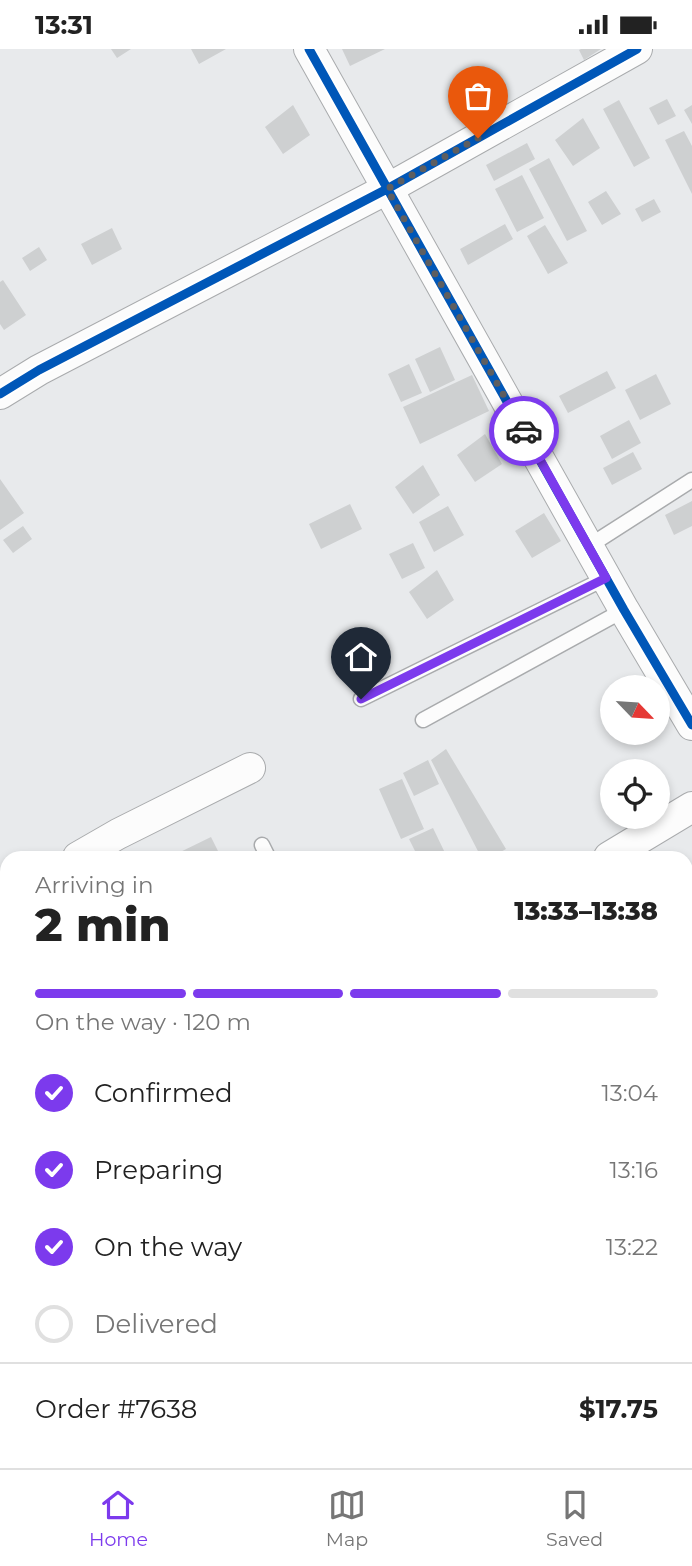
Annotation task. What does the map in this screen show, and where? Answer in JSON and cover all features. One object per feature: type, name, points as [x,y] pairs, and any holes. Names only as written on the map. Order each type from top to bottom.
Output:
[{"type":"street","points":[[309,49],[624,610],[692,725]]},
{"type":"street","points":[[0,394],[39,370],[387,189],[637,49]]},
{"type":"street","points":[[88,851],[250,768]]},
{"type":"street","points":[[619,851],[692,807]]},
{"type":"lane","points":[[589,546],[692,480]]},
{"type":"lane","points":[[361,699],[606,578]]},
{"type":"lane","points":[[423,720],[624,610]]},
{"type":"building","points":[[111,49],[131,49],[117,58]]},
{"type":"building","points":[[191,49],[226,49],[199,64]]},
{"type":"building","points":[[342,49],[385,49],[350,66]]},
{"type":"building","points":[[601,49],[584,60],[579,50]]},
{"type":"building","points":[[667,99],[676,116],[658,125],[649,108]]},
{"type":"building","points":[[619,100],[650,158],[634,167],[603,109]]},
{"type":"building","points":[[293,105],[310,135],[283,154],[265,127]]},
{"type":"building","points":[[692,105],[692,124],[684,110]]},
{"type":"building","points":[[583,118],[600,148],[573,166],[555,140]]},
{"type":"building","points":[[684,131],[692,146],[692,194],[665,140]]},
{"type":"building","points":[[527,143],[535,159],[494,181],[486,165]]},
{"type":"building","points":[[549,158],[587,231],[567,241],[529,169]]},
{"type":"building","points":[[522,175],[544,218],[517,232],[495,189]]},
{"type":"building","points":[[606,191],[621,214],[602,225],[588,202]]},
{"type":"building","points":[[654,199],[661,212],[642,222],[635,209]]},
{"type":"building","points":[[505,224],[513,239],[468,265],[460,249]]},
{"type":"building","points":[[545,225],[568,263],[548,274],[527,236]]},
{"type":"building","points":[[112,228],[122,249],[92,265],[81,244]]},
{"type":"building","points":[[39,247],[47,260],[30,271],[22,258]]},
{"type":"building","points":[[3,280],[26,315],[4,330],[0,324],[0,282]]},
{"type":"building","points":[[440,347],[455,380],[430,392],[415,359]]},
{"type":"building","points":[[409,364],[422,393],[401,402],[388,374]]},
{"type":"building","points":[[607,371],[616,388],[568,413],[559,396]]},
{"type":"building","points":[[656,374],[671,404],[640,420],[625,390]]},
{"type":"building","points":[[472,375],[489,411],[420,444],[403,407]]},
{"type":"building","points":[[629,420],[641,443],[612,459],[600,436]]},
{"type":"building","points":[[485,434],[502,464],[475,482],[457,455]]},
{"type":"building","points":[[633,452],[642,469],[612,485],[603,468]]},
{"type":"building","points":[[423,465],[440,495],[413,514],[395,487]]},
{"type":"building","points":[[0,479],[24,513],[0,530]]},
{"type":"building","points":[[692,501],[692,526],[674,535],[665,515]]},
{"type":"building","points":[[350,504],[362,529],[321,549],[309,524]]},
{"type":"building","points":[[448,506],[464,535],[434,552],[419,522]]},
{"type":"building","points":[[544,513],[561,541],[532,558],[515,531]]},
{"type":"building","points":[[23,526],[32,539],[13,553],[3,540]]},
{"type":"building","points":[[413,543],[425,568],[402,579],[389,554]]},
{"type":"building","points":[[437,570],[454,600],[427,619],[409,592]]},
{"type":"building","points":[[446,749],[506,849],[478,851],[431,760]]},
{"type":"building","points":[[428,760],[439,784],[414,796],[403,773]]},
{"type":"building","points":[[402,779],[424,829],[401,839],[379,789]]},
{"type":"building","points":[[433,828],[444,851],[415,851],[409,839]]},
{"type":"building","points":[[211,837],[218,851],[182,851]]},
{"type":"cycle path","points":[[309,49],[624,610],[692,725]]},
{"type":"cycle path","points":[[0,394],[39,370],[387,189],[637,49]]},
{"type":"way so far","points":[[478,138],[387,189],[524,431]]},
{"type":"route","points":[[361,699],[606,578],[524,431]]}]
